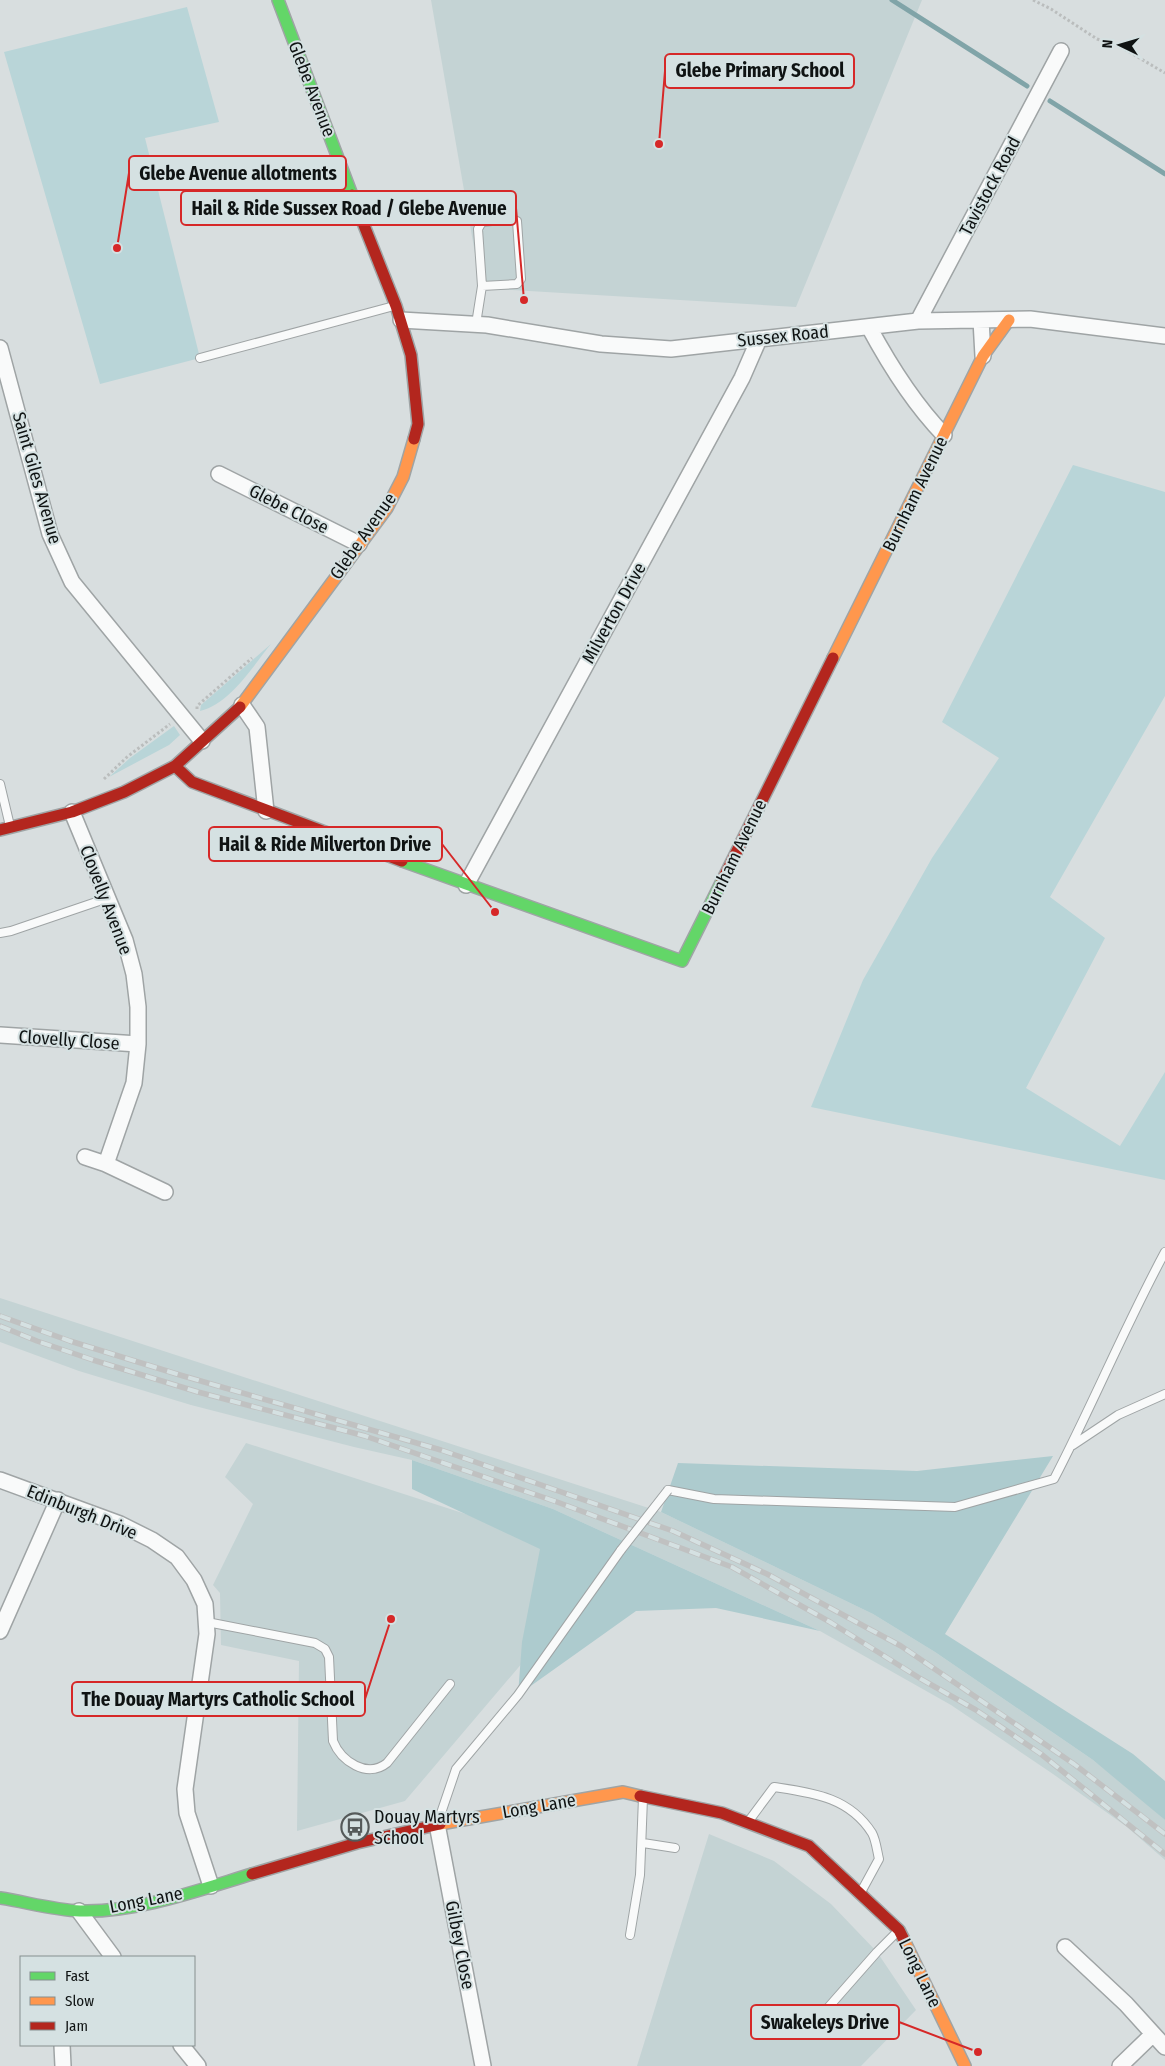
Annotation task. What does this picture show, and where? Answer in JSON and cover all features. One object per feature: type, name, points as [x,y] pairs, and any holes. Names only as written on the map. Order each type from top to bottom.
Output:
[{"type":"street","name":"Glebe Avenue","points":[[5,829],[72,812],[124,792],[175,766],[242,705],[387,508],[403,477],[418,424],[411,355],[398,313],[278,0]]},
{"type":"street","name":"Tavistock Road","points":[[918,321],[1061,51]]},
{"type":"street","name":"Sussex Road","points":[[398,313],[601,344],[671,349],[918,321],[1030,319],[1165,336]]},
{"type":"street","points":[[981,320],[984,356]]},
{"type":"street","name":"Burnham Avenue","points":[[175,766],[192,782],[266,811],[466,885],[682,961],[984,356],[1009,320]]},
{"type":"street","points":[[869,327],[894,371],[928,418],[944,435]]},
{"type":"street","name":"Milverton Drive","points":[[466,885],[742,378],[759,339]]},
{"type":"street","name":"Saint Giles Avenue","points":[[0,348],[50,534],[72,582],[202,742]]},
{"type":"street","name":"Glebe Close","points":[[219,474],[359,544]]},
{"type":"street","points":[[242,705],[257,727],[266,811]]},
{"type":"street","name":"Clovelly Avenue","points":[[72,812],[125,940],[134,974],[138,1007],[138,1044],[134,1083],[106,1164]]},
{"type":"street","name":"Clovelly Close","points":[[0,1035],[138,1044]]},
{"type":"street","points":[[86,1157],[106,1164],[165,1192]]},
{"type":"street","name":"Edinburgh Drive","points":[[0,1480],[120,1524],[152,1540],[177,1558],[194,1580],[205,1604],[208,1634],[185,1789],[187,1813],[211,1886]]},
{"type":"street","points":[[0,1631],[58,1500]]},
{"type":"street","name":"Long Lane","points":[[0,1898],[79,1911],[150,1902],[357,1843],[437,1824],[623,1792],[722,1813],[809,1846],[899,1930],[965,2066]]},
{"type":"street","name":"Gilbey Close","points":[[437,1824],[483,2066]]},
{"type":"street","points":[[79,1911],[112,1956]]},
{"type":"street","points":[[1065,1948],[1126,2004],[1165,2047]]},
{"type":"street","points":[[1120,2066],[1153,2034]]},
{"type":"street","points":[[62,2046],[63,2066]]},
{"type":"street","points":[[182,2046],[198,2066]]},
{"type":"lane","points":[[476,324],[482,286],[478,229],[482,222],[511,219],[517,221],[521,279],[517,284],[482,286]]},
{"type":"lane","points":[[200,358],[398,313]]},
{"type":"lane","points":[[0,784],[5,829]]},
{"type":"lane","points":[[0,933],[108,898]]},
{"type":"lane","points":[[437,1824],[456,1769],[518,1695],[621,1550],[668,1490],[714,1499],[955,1507],[1054,1480],[1072,1446],[1141,1296],[1165,1252]]},
{"type":"lane","points":[[1072,1446],[1118,1415],[1165,1394]]},
{"type":"lane","points":[[207,1622],[315,1643],[324,1649],[330,1657],[333,1741],[337,1752],[345,1760],[362,1768],[376,1768],[387,1763],[450,1684]]},
{"type":"lane","points":[[748,1823],[774,1787],[813,1793],[851,1808],[872,1834],[879,1859],[860,1893]]},
{"type":"lane","points":[[630,1935],[640,1875],[643,1842],[643,1796]]},
{"type":"lane","points":[[643,1842],[675,1848]]},
{"type":"lane","points":[[811,2027],[877,1952],[899,1930]]},
{"type":"path","points":[[1034,0],[1097,39],[1118,46],[1165,73]]},
{"type":"path","points":[[198,714],[196,706],[259,652]]},
{"type":"path","points":[[100,783],[127,757],[174,721]]},
{"type":"shaded area","points":[[431,0],[922,0],[796,307],[481,288]]},
{"type":"shaded area","points":[[187,7],[219,122],[145,138],[200,358],[100,384],[4,52]]},
{"type":"shaded area","points":[[1073,465],[1165,492],[1165,696],[1050,897],[1105,938],[1026,1088],[1120,1146],[1165,1072],[1165,1180],[811,1107],[863,980],[932,858],[999,758],[942,722]]},
{"type":"shaded area","points":[[271,644],[231,692],[211,707],[200,711],[201,705]]},
{"type":"shaded area","points":[[174,726],[180,735],[169,745],[109,777],[130,758]]},
{"type":"shaded area","points":[[0,1298],[661,1512],[873,1614],[935,1652],[1093,1760],[1134,1792],[1165,1820],[1165,1860],[1127,1827],[951,1705],[820,1631],[553,1509],[412,1460],[191,1405],[79,1371],[0,1342]]},
{"type":"shaded area","points":[[246,1443],[515,1530],[607,1563],[405,1801],[297,1831],[299,1661],[221,1645],[220,1593],[213,1585],[253,1504],[225,1477]]},
{"type":"shaded area","points":[[1053,1456],[945,1634],[1133,1754],[1165,1781],[1165,1820],[1093,1760],[935,1652],[873,1614],[661,1512],[678,1463],[917,1471]]},
{"type":"shaded area","points":[[412,1460],[553,1509],[820,1631],[716,1608],[636,1611],[518,1695],[522,1642],[540,1549],[412,1489]]},
{"type":"shaded area","points":[[709,1834],[774,1861],[831,1904],[877,1952],[916,2010],[861,2066],[637,2066]]},
{"type":"waterway","points":[[892,0],[1027,86]]},
{"type":"waterway","points":[[1050,101],[1165,174]]},
{"type":"railway","points":[[0,1316],[70,1341],[180,1375],[441,1450],[673,1531],[767,1574],[901,1646],[1074,1764],[1165,1834]]},
{"type":"railway","points":[[0,1326],[93,1360],[198,1392],[365,1436],[557,1502],[732,1567],[830,1622],[921,1679],[976,1710],[1041,1754],[1165,1854]]},
{"type":"traffic: fast","points":[[278,0],[352,195]]},
{"type":"traffic: fast","points":[[402,861],[682,961],[722,881]]},
{"type":"traffic: fast","points":[[0,1898],[60,1909],[101,1911],[167,1899],[252,1874]]},
{"type":"traffic: slow","points":[[833,658],[983,356],[1009,320]]},
{"type":"traffic: slow","points":[[240,707],[387,508],[403,477],[414,439]]},
{"type":"traffic: slow","points":[[440,1824],[623,1792],[640,1796]]},
{"type":"traffic: slow","points":[[903,1938],[965,2066]]},
{"type":"traffic: jam","points":[[352,195],[396,306],[411,355],[418,424],[414,439]]},
{"type":"traffic: jam","points":[[722,881],[833,658]]},
{"type":"traffic: jam","points":[[0,830],[72,812],[124,792],[175,766],[240,707]]},
{"type":"traffic: jam","points":[[175,766],[192,782],[402,861]]},
{"type":"traffic: jam","points":[[640,1796],[722,1813],[809,1846],[899,1930],[903,1938]]},
{"type":"traffic: jam","points":[[252,1874],[357,1843],[440,1824]]},
{"type":"place","name":"Glebe Primary School","points":[[659,144]]},
{"type":"place","name":"Glebe Avenue allotments","points":[[117,248]]},
{"type":"place","name":"Hail & Ride Sussex Road / Glebe Avenue","points":[[524,300]]},
{"type":"place","name":"Hail & Ride Milverton Drive","points":[[495,912]]},
{"type":"place","name":"The Douay Martyrs Catholic School","points":[[391,1619]]},
{"type":"place","name":"Douay Martyrs School","points":[[355,1827]]},
{"type":"place","name":"Swakeleys Drive","points":[[978,2052]]}]
